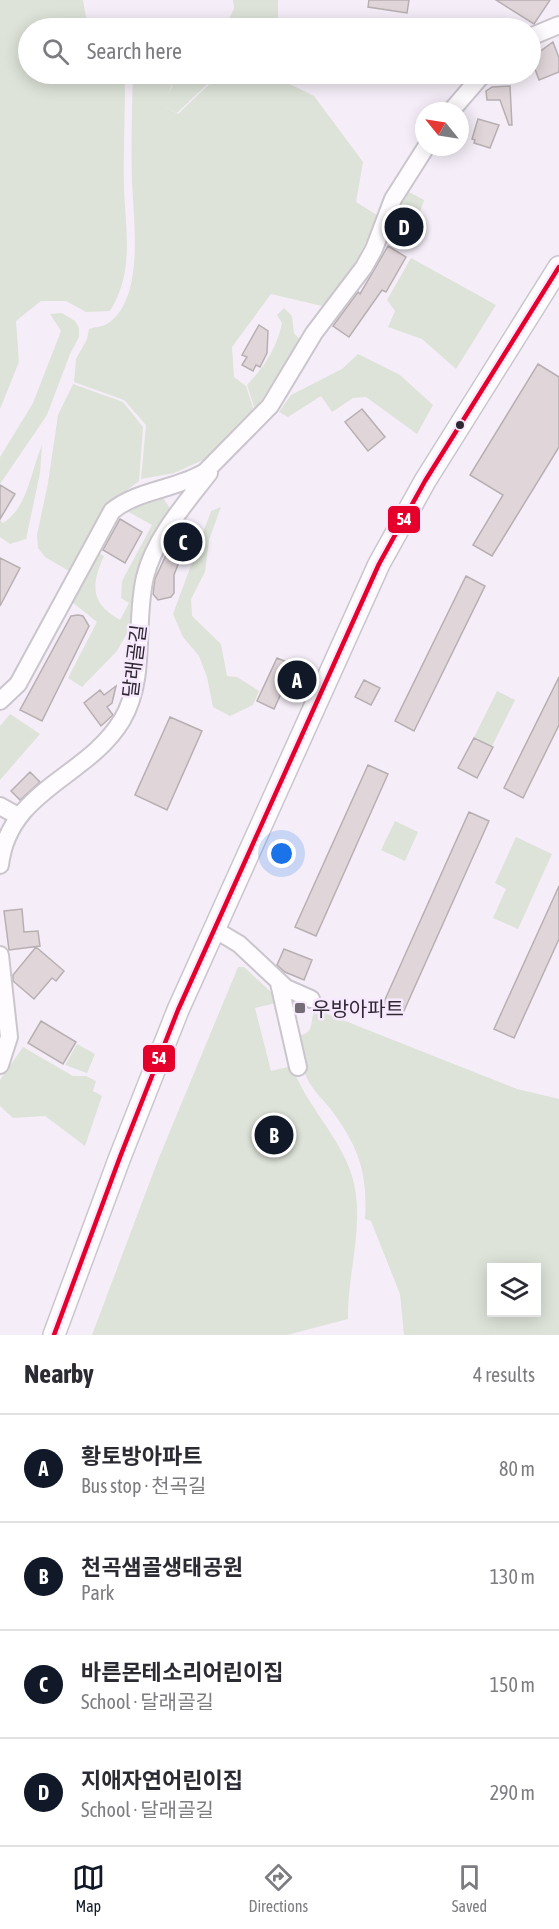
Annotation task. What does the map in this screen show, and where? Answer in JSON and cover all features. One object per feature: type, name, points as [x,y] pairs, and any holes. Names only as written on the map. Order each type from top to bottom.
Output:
[{"type":"street","points":[[541,33],[559,25]]},
{"type":"street","points":[[460,102],[475,84]]},
{"type":"street","name":"달래골길","points":[[0,865],[5,842],[18,816],[41,792],[102,747],[125,715],[135,682],[141,604],[150,561],[170,527],[217,462],[270,406],[314,333],[364,267],[374,249],[393,199],[420,156]]},
{"type":"street","points":[[54,1335],[149,1080],[214,929],[379,564],[425,481],[559,267]]},
{"type":"street","name":"달래골길","points":[[0,702],[18,684],[112,512],[128,501],[194,479],[217,462]]},
{"type":"street","points":[[0,806],[18,816]]},
{"type":"street","points":[[214,929],[239,944],[279,983],[294,993],[311,999]]},
{"type":"street","points":[[0,955],[9,1037],[0,1065]]},
{"type":"street","points":[[279,983],[297,1067]]},
{"type":"shaded area","points":[[0,0],[83,0],[86,18],[18,18],[18,84],[125,84],[124,176],[127,252],[123,282],[110,311],[86,312],[66,301],[41,301],[16,321],[19,362],[0,409]]},
{"type":"shaded area","points":[[233,0],[278,0],[278,18],[230,18],[234,8]]},
{"type":"shaded area","points":[[133,84],[169,84],[172,86],[167,96],[173,86],[170,84],[207,84],[177,113],[162,105],[178,114],[210,84],[290,84],[314,96],[363,162],[356,202],[377,215],[354,264],[322,306],[271,294],[232,347],[234,377],[246,386],[254,411],[212,456],[174,473],[141,479],[146,425],[124,400],[74,382],[76,359],[87,339],[89,329],[107,324],[119,312],[128,296],[132,277],[135,235]]},
{"type":"shaded area","points":[[407,191],[424,200],[412,235],[393,224]]},
{"type":"shaded area","points":[[411,258],[496,305],[456,369],[422,339],[388,327],[395,311],[387,300]]},
{"type":"shaded area","points":[[284,308],[292,316],[294,333],[300,340],[255,410],[247,385],[273,349],[282,323],[277,315]]},
{"type":"shaded area","points":[[62,313],[75,321],[79,328],[79,337],[70,354],[47,415],[0,484],[0,457],[33,403],[61,331],[50,314]]},
{"type":"shaded area","points":[[358,354],[400,375],[433,405],[417,434],[366,397],[353,398],[332,412],[321,396],[288,417],[279,412],[291,395],[342,369]]},
{"type":"shaded area","points":[[73,384],[123,402],[143,427],[139,481],[104,508],[69,571],[45,557],[38,548],[37,535],[48,483],[58,415]]},
{"type":"shaded area","points":[[42,445],[40,473],[26,539],[10,544],[0,537],[0,520],[3,523],[18,508],[28,488]]},
{"type":"shaded area","points":[[163,498],[172,511],[138,578],[130,628],[117,651],[82,687],[68,678],[97,622],[72,602],[97,552],[104,556],[95,585],[98,600],[110,614],[120,620],[129,603],[121,598],[122,581],[152,525],[127,511]]},
{"type":"shaded area","points":[[221,507],[209,540],[205,572],[191,599],[192,616],[221,644],[227,676],[237,677],[259,691],[253,705],[230,716],[213,707],[207,677],[199,656],[183,637],[173,614],[211,511]]},
{"type":"shaded area","points":[[497,691],[515,700],[492,746],[474,737]]},
{"type":"shaded area","points":[[10,714],[40,734],[0,780],[0,726]]},
{"type":"shaded area","points":[[395,821],[418,832],[405,861],[381,850]]},
{"type":"shaded area","points":[[516,837],[552,854],[518,929],[493,918],[506,889],[495,883]]},
{"type":"shaded area","points":[[238,967],[244,967],[273,994],[276,1003],[255,1008],[271,1071],[292,1066],[298,1081],[340,1148],[352,1176],[356,1194],[357,1230],[348,1301],[348,1319],[287,1335],[92,1335],[158,1160]]},
{"type":"shaded area","points":[[315,1009],[517,1089],[559,1099],[559,1335],[404,1335],[400,1294],[371,1221],[365,1219],[365,1187],[359,1160],[339,1121],[309,1082],[300,1060],[294,1037],[306,1033],[310,1028]]},
{"type":"shaded area","points":[[77,1044],[95,1054],[87,1073],[65,1065]]},
{"type":"shaded area","points":[[23,1047],[73,1076],[86,1076],[96,1081],[93,1091],[102,1096],[85,1146],[45,1116],[13,1118],[0,1106],[0,1080]]},
{"type":"building","points":[[369,0],[409,0],[407,13],[368,7]]},
{"type":"building","points":[[496,0],[550,0],[538,18],[524,18]]},
{"type":"building","points":[[553,42],[559,58],[559,72],[541,79],[541,51]]},
{"type":"building","points":[[510,86],[512,125],[509,125],[500,100],[487,100],[486,91],[492,87]]},
{"type":"building","points":[[478,119],[499,125],[490,148],[474,143],[475,140],[472,139]]},
{"type":"building","points":[[388,246],[406,257],[386,292],[382,290],[349,337],[333,326],[358,292],[360,294]]},
{"type":"building","points":[[259,325],[268,331],[267,353],[260,367],[256,365],[253,371],[242,365],[247,357],[242,355]]},
{"type":"building","points":[[538,364],[559,377],[559,447],[492,556],[473,545],[503,495],[470,475]]},
{"type":"building","points":[[362,409],[385,437],[368,451],[345,422]]},
{"type":"building","points":[[0,485],[15,494],[0,519]]},
{"type":"building","points":[[120,519],[142,532],[125,563],[103,550]]},
{"type":"building","points":[[173,540],[178,541],[184,549],[174,575],[174,593],[171,597],[158,600],[153,594],[155,579]]},
{"type":"building","points":[[0,558],[20,568],[0,606]]},
{"type":"building","points":[[466,576],[485,586],[414,731],[395,721]]},
{"type":"building","points":[[71,616],[83,616],[89,626],[42,721],[20,710]]},
{"type":"building","points":[[277,658],[294,665],[274,709],[257,701]]},
{"type":"building","points":[[559,677],[559,725],[523,798],[504,788]]},
{"type":"building","points":[[364,680],[380,688],[371,705],[355,697]]},
{"type":"building","points":[[116,686],[112,703],[107,707],[113,715],[101,726],[84,703],[100,690],[104,695]]},
{"type":"building","points":[[170,717],[202,731],[167,810],[135,795]]},
{"type":"building","points":[[474,738],[493,747],[477,778],[458,768]]},
{"type":"building","points":[[368,765],[388,774],[316,936],[295,927]]},
{"type":"building","points":[[30,772],[40,782],[20,800],[11,791]]},
{"type":"building","points":[[469,812],[489,821],[403,1013],[383,1004]]},
{"type":"building","points":[[559,886],[559,939],[514,1038],[494,1029]]},
{"type":"building","points":[[22,909],[24,932],[38,931],[40,946],[9,950],[4,911]]},
{"type":"building","points":[[36,947],[64,971],[56,981],[52,978],[34,999],[13,981],[13,975]]},
{"type":"building","points":[[284,949],[312,960],[304,980],[285,972],[277,965]]},
{"type":"building","points":[[41,1021],[76,1042],[63,1064],[28,1043]]},
{"type":"transit line","name":"54","points":[[54,1335],[178,1010],[379,564],[425,481],[559,267]]},
{"type":"place","name":"지애자연어린이집","points":[[404,227]]},
{"type":"place","name":"바른몬테소리어린이집","points":[[183,542]]},
{"type":"place","name":"황토방아파트","points":[[297,680]]},
{"type":"place","name":"우방아파트","points":[[300,1008]]},
{"type":"place","name":"천곡샘골생태공원","points":[[274,1135]]}]
